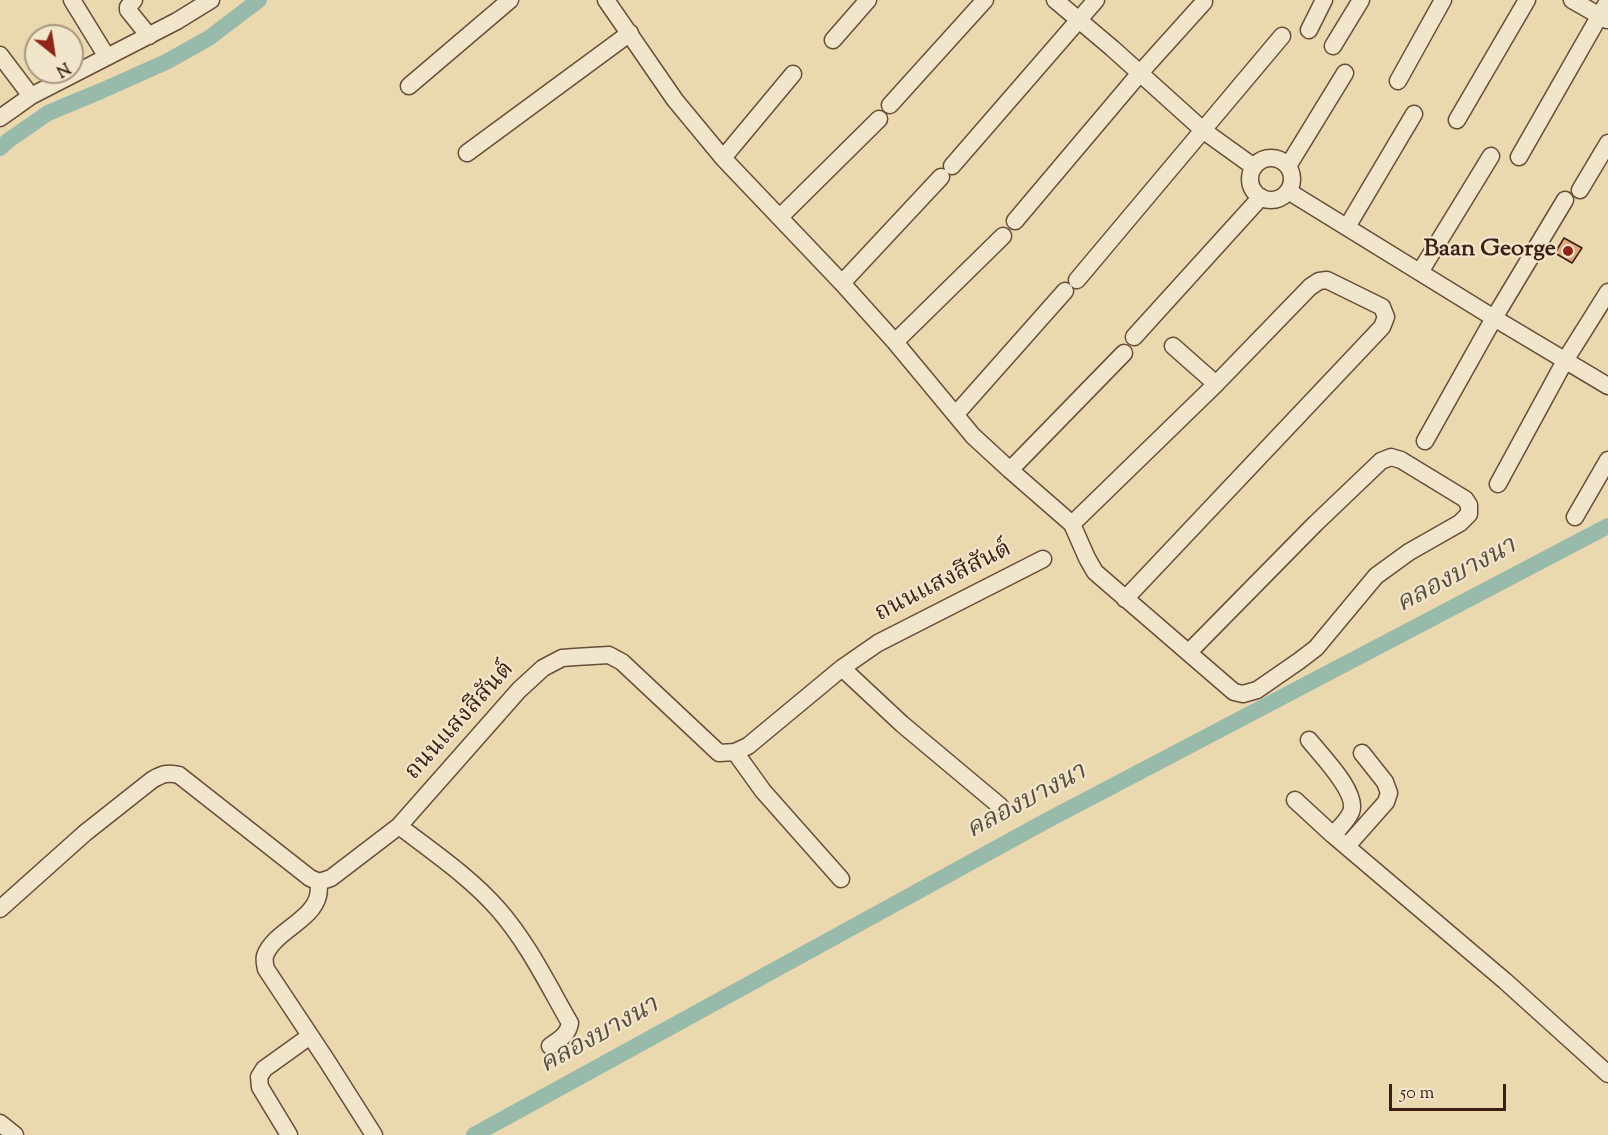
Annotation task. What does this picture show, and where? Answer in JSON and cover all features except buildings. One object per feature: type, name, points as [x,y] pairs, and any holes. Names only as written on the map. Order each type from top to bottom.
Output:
[{"type":"street","points":[[72,0],[107,57]]},
{"type":"street","points":[[134,0],[128,10],[149,36]]},
{"type":"street","points":[[0,118],[31,96],[149,36],[192,5],[211,0]]},
{"type":"street","points":[[409,86],[510,0]]},
{"type":"street","points":[[606,0],[675,100],[723,158],[842,283],[895,342],[973,436],[1072,524],[1086,558],[1095,572],[1234,692],[1243,694],[1257,690],[1316,648],[1376,576],[1409,552],[1460,523],[1469,514],[1469,505],[1464,499],[1401,460],[1391,457],[1381,461],[1315,524],[1190,652]]},
{"type":"street","points":[[833,40],[868,0]]},
{"type":"street","points":[[890,105],[985,0]]},
{"type":"street","points":[[1055,0],[1204,131],[1254,166]]},
{"type":"street","points":[[842,283],[946,172],[1096,0]]},
{"type":"street","points":[[1309,30],[1324,0]]},
{"type":"street","points":[[1334,46],[1361,0]]},
{"type":"street","points":[[1398,81],[1443,0]]},
{"type":"street","points":[[1457,120],[1527,0]]},
{"type":"street","points":[[1572,0],[1603,18]]},
{"type":"street","points":[[1519,157],[1603,18],[1608,1]]},
{"type":"street","points":[[1015,221],[1140,73],[1204,2]]},
{"type":"street","points":[[467,153],[630,33]]},
{"type":"street","points":[[956,414],[1204,131],[1282,36]]},
{"type":"street","points":[[0,55],[31,96]]},
{"type":"street","points":[[1288,166],[1345,73]]},
{"type":"street","points":[[723,158],[793,74]]},
{"type":"street","points":[[1347,227],[1414,114]]},
{"type":"street","points":[[780,217],[879,119]]},
{"type":"street","points":[[1580,190],[1608,143]]},
{"type":"street","points":[[1420,272],[1491,156]]},
{"type":"street","points":[[1270,158],[1288,166],[1292,179],[1288,191],[1273,200],[1261,198],[1251,186],[1250,178],[1254,166],[1270,158]]},
{"type":"street","points":[[1288,191],[1608,386]]},
{"type":"street","points":[[1134,337],[1261,198]]},
{"type":"street","points":[[1425,441],[1494,318],[1565,200]]},
{"type":"street","points":[[895,342],[1003,236]]},
{"type":"street","points":[[1072,524],[1216,384],[1310,287],[1319,281],[1327,280],[1382,307],[1386,317],[1382,327],[1125,598]]},
{"type":"street","points":[[1498,484],[1566,359],[1608,292]]},
{"type":"street","points":[[1173,346],[1216,384]]},
{"type":"street","points":[[1010,470],[1124,353]]},
{"type":"street","points":[[1575,517],[1608,460]]},
{"type":"street","name":"ถนนแสงสีสันต์","points":[[319,882],[331,878],[399,826],[519,690],[543,668],[562,658],[609,655],[622,662],[718,753],[735,752],[748,746],[842,668],[878,643],[1043,559]]},
{"type":"street","points":[[842,668],[902,724],[1000,806]]},
{"type":"street","points":[[1309,741],[1347,787],[1353,802],[1351,813],[1333,835]]},
{"type":"street","points":[[735,752],[763,791],[841,879]]},
{"type":"street","points":[[1347,846],[1386,802],[1389,793],[1385,782],[1362,753]]},
{"type":"street","points":[[0,909],[85,833],[152,780],[164,773],[179,775],[310,878],[319,882],[315,904],[269,947],[264,958],[266,969],[374,1135]]},
{"type":"street","points":[[1295,800],[1608,1074]]},
{"type":"street","points":[[399,826],[483,893],[517,934],[570,1023],[564,1037],[550,1046]]},
{"type":"street","points":[[289,1135],[260,1087],[259,1077],[264,1070],[310,1036]]},
{"type":"street","points":[[0,1122],[15,1135]]},
{"type":"waterway","points":[[0,148],[48,113],[166,62],[209,38],[259,0]]},
{"type":"waterway","name":"คลองบางนา","points":[[474,1135],[1046,821],[1608,526]]},
{"type":"place","name":"Baan George","points":[[1568,251]]}]
